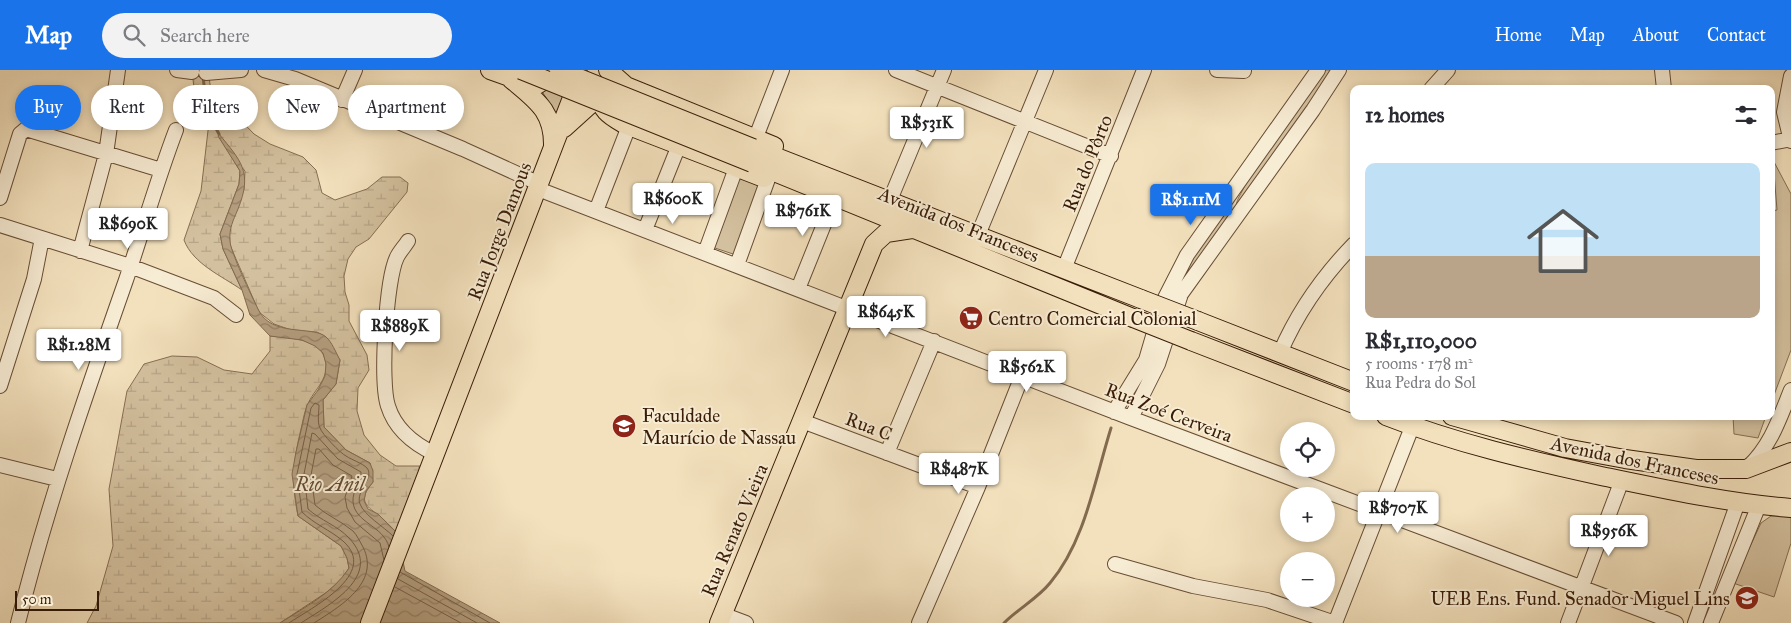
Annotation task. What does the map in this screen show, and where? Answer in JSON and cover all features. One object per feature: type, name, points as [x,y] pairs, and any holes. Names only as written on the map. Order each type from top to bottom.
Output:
[{"type":"main road","points":[[490,70],[516,74],[526,85],[537,86],[545,80],[549,70]]},
{"type":"main road","name":"Avenida dos Franceses","points":[[559,70],[749,154],[834,197],[1133,318],[1350,402]]},
{"type":"main road","name":"Rua Jorge Damous","points":[[370,623],[561,130],[582,70]]},
{"type":"main road","points":[[608,70],[617,80],[749,154],[768,180],[834,197]]},
{"type":"main road","points":[[516,74],[547,114],[552,130],[552,153]]},
{"type":"main road","name":"Avenida dos Franceses","points":[[516,74],[890,200],[1350,380]]},
{"type":"main road","points":[[561,130],[605,90],[620,86],[633,88]]},
{"type":"main road","points":[[605,90],[601,97],[603,108],[613,118],[629,126],[679,145],[749,154]]},
{"type":"main road","name":"Rua Renato Vieira","points":[[720,619],[876,241],[886,233],[912,229]]},
{"type":"main road","name":"Avenida dos Franceses","points":[[1396,420],[1473,445],[1622,480],[1693,495],[1791,508]]},
{"type":"main road","name":"Avenida dos Franceses","points":[[1465,420],[1516,435],[1595,454],[1673,466],[1715,470],[1746,469],[1791,452]]},
{"type":"main road","points":[[1715,470],[1763,470],[1791,464]]},
{"type":"main road","points":[[1693,495],[1791,500]]},
{"type":"street","points":[[80,251],[106,154],[118,70]]},
{"type":"street","points":[[177,70],[192,72]]},
{"type":"street","points":[[206,73],[241,70]]},
{"type":"street","name":"Rua Zoé Cerveira","points":[[264,70],[295,79],[463,149],[539,187],[596,211],[1114,412],[1676,623]]},
{"type":"street","points":[[342,100],[354,70]]},
{"type":"street","points":[[705,253],[749,154],[782,70]]},
{"type":"street","points":[[896,70],[1111,156]]},
{"type":"street","points":[[890,200],[944,70]]},
{"type":"street","points":[[978,235],[1046,70]]},
{"type":"street","name":"Rua do Pôrto","points":[[1064,269],[1144,70]]},
{"type":"street","points":[[1216,70],[1244,71]]},
{"type":"street","points":[[1114,412],[1146,360],[1163,302],[1187,255],[1239,185],[1318,70]]},
{"type":"street","points":[[1131,418],[1158,364],[1181,294],[1339,70]]},
{"type":"street","points":[[1434,85],[1448,70]]},
{"type":"street","points":[[1662,70],[1664,85]]},
{"type":"street","points":[[1775,142],[1791,139],[1784,112],[1791,76]]},
{"type":"street","points":[[596,211],[629,126]]},
{"type":"street","points":[[0,198],[20,134],[23,130],[31,129],[161,170]]},
{"type":"street","points":[[18,623],[57,479],[176,130]]},
{"type":"street","points":[[645,230],[679,145]]},
{"type":"street","points":[[737,265],[768,180]]},
{"type":"street","points":[[1238,214],[1231,212],[1229,207],[1238,194],[1239,185]]},
{"type":"street","points":[[798,289],[834,197]]},
{"type":"street","points":[[0,225],[130,266],[214,298],[236,315]]},
{"type":"street","points":[[0,386],[34,279],[42,238]]},
{"type":"street","points":[[408,241],[397,256],[392,272],[385,338],[386,392],[388,405],[395,421],[420,446],[435,454]]},
{"type":"street","points":[[1280,353],[1302,307],[1335,263],[1350,248]]},
{"type":"street","points":[[887,453],[934,341]]},
{"type":"street","points":[[919,623],[978,487],[1022,376]]},
{"type":"street","points":[[1746,469],[1765,447],[1789,397]]},
{"type":"street","name":"Rua C","points":[[802,421],[978,487]]},
{"type":"street","points":[[1115,564],[1193,586],[1267,600],[1335,623],[1380,512],[1412,426]]},
{"type":"street","points":[[0,465],[57,479]]},
{"type":"street","points":[[1568,623],[1583,588],[1622,480]]},
{"type":"street","points":[[1695,623],[1738,502]]},
{"type":"street","points":[[1711,623],[1758,505]]},
{"type":"street","points":[[720,619],[746,623]]},
{"type":"green space","points":[[192,70],[208,70],[210,85],[194,85]]},
{"type":"green space","points":[[576,70],[557,117],[542,91]]},
{"type":"green space","points":[[1323,70],[1333,70],[1236,207],[1246,180]]},
{"type":"green space","points":[[208,130],[250,130],[270,144],[303,157],[316,170],[322,193],[335,200],[367,189],[382,177],[400,177],[408,183],[407,192],[369,239],[356,247],[348,259],[344,276],[345,292],[349,305],[349,321],[367,355],[369,370],[358,388],[357,411],[364,435],[380,455],[396,466],[426,466],[397,533],[368,506],[364,499],[366,492],[373,482],[370,463],[346,450],[324,427],[323,400],[336,384],[340,360],[326,337],[317,332],[294,331],[274,324],[259,312],[230,245],[229,226],[244,189],[245,171],[232,157],[240,171],[239,184],[220,234],[223,249],[242,290],[201,263],[188,248],[184,240],[201,191]]},
{"type":"green space","points":[[1775,164],[1791,194],[1791,350],[1775,392],[1775,210],[1777,210]]},
{"type":"green space","points":[[739,175],[762,183],[736,255],[712,247]]},
{"type":"green space","points":[[1225,214],[1229,218],[1175,297],[1187,264]]},
{"type":"green space","points":[[270,336],[292,338],[314,345],[323,354],[326,362],[324,376],[304,414],[295,462],[294,492],[298,516],[341,546],[347,558],[349,568],[342,579],[327,592],[280,623],[87,623],[96,606],[113,546],[109,489],[127,391],[144,364],[172,356],[197,357],[224,370],[252,374],[270,351]]},
{"type":"green space","points":[[1733,420],[1765,420],[1758,438],[1734,434]]},
{"type":"green space","points":[[1771,516],[1791,516],[1791,543],[1774,597],[1733,583],[1761,523]]},
{"type":"water","name":"Rio Anil","points":[[219,134],[239,160],[244,176],[242,196],[230,232],[231,246],[237,264],[264,318],[272,324],[282,327],[320,334],[328,339],[334,348],[340,360],[336,384],[323,400],[324,427],[346,450],[370,463],[373,471],[373,482],[366,491],[364,501],[368,509],[378,514],[397,533],[405,571],[500,623],[280,623],[327,592],[349,568],[347,558],[341,546],[298,516],[292,474],[307,405],[325,376],[326,364],[323,353],[315,346],[302,340],[270,336],[250,315],[242,290],[223,249],[220,234],[239,184],[240,171],[218,136]]},
{"type":"waterway","points":[[203,76],[207,112],[219,134]]},
{"type":"waterway","points":[[1004,623],[1034,599],[1050,583],[1072,549],[1088,509],[1111,428]]},
{"type":"place","name":"Centro Comercial Colonial","points":[[971,318]]},
{"type":"place","name":"Faculdade Maurício de Nassau","points":[[624,426]]},
{"type":"place","name":"UEB Ens. Fund. Senador Miguel Lins","points":[[1747,598]]}]
